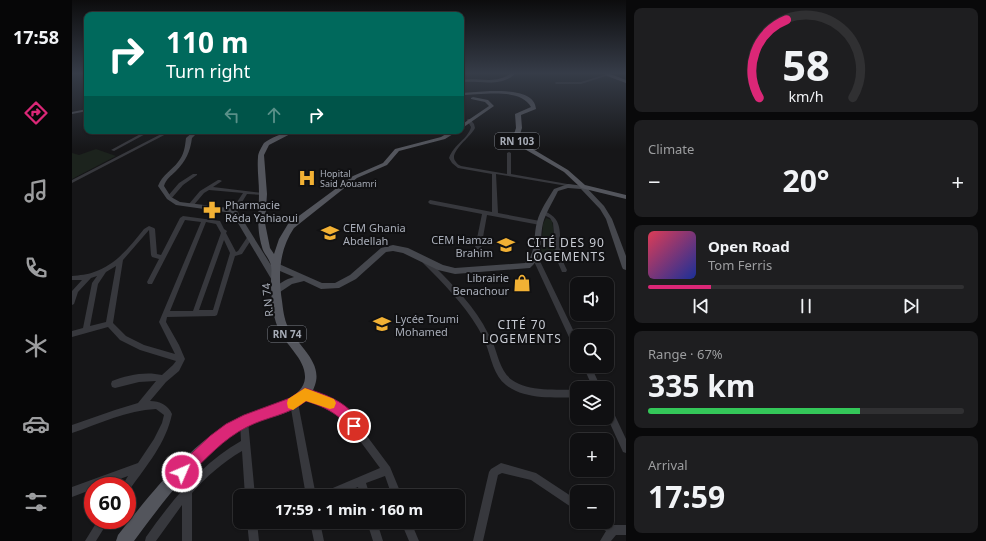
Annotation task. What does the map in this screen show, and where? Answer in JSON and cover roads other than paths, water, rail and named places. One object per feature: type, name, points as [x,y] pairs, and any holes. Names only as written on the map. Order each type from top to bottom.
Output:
[{"type":"main road","points":[[464,124],[490,108],[492,104],[476,98]]},
{"type":"main road","name":"RN 103","points":[[525,98],[533,104],[534,108],[518,114],[519,128],[516,135],[516,140],[526,149],[566,171],[583,188]]},
{"type":"main road","points":[[276,266],[266,248],[262,231],[260,216],[263,194],[260,163],[264,148],[271,141],[286,134]]},
{"type":"main road","name":"R.N 74","points":[[305,394],[310,383],[310,374],[306,362],[283,329],[278,307],[276,266],[284,236],[291,226],[304,215],[355,177],[385,164],[397,150],[443,138],[450,134]]},
{"type":"main road","points":[[583,188],[626,197]]},
{"type":"main road","points":[[124,541],[162,493],[215,441],[244,422],[294,403],[305,394]]},
{"type":"street","points":[[72,113],[84,111]]},
{"type":"street","points":[[469,120],[473,126],[472,131],[457,146],[452,161],[454,165],[583,188],[602,208],[609,219],[626,268]]},
{"type":"street","points":[[113,150],[143,134]]},
{"type":"street","points":[[72,182],[164,134]]},
{"type":"street","points":[[193,134],[189,138],[186,155],[181,164],[161,183],[161,186],[169,198],[178,204],[234,211]]},
{"type":"street","points":[[509,153],[509,175]]},
{"type":"street","points":[[494,172],[495,214]]},
{"type":"street","points":[[169,198],[183,182],[195,175]]},
{"type":"street","points":[[191,205],[202,192],[220,181]]},
{"type":"street","points":[[276,266],[321,286],[336,286],[353,277],[384,250],[393,248],[405,250],[441,268],[455,272],[527,266],[533,262],[536,257],[540,223],[556,190],[568,186],[583,188]]},
{"type":"street","points":[[208,188],[263,194]]},
{"type":"street","points":[[234,211],[245,192]]},
{"type":"street","points":[[430,202],[540,223]]},
{"type":"street","points":[[234,211],[277,286],[290,281],[305,278]]},
{"type":"street","points":[[478,248],[485,212]]},
{"type":"street","points":[[544,213],[552,217],[556,223],[559,258],[564,270]]},
{"type":"street","points":[[150,282],[183,218],[218,222],[224,231],[233,253],[215,312],[165,314]]},
{"type":"street","points":[[181,358],[162,322],[204,220]]},
{"type":"street","points":[[86,330],[95,283],[108,269],[129,251],[149,228],[152,229],[154,255],[162,258]]},
{"type":"street","points":[[195,313],[224,231]]},
{"type":"street","points":[[233,253],[240,253],[250,237]]},
{"type":"street","points":[[536,257],[570,331]]},
{"type":"street","points":[[422,259],[443,279],[487,336],[505,380],[513,386],[529,391],[570,394]]},
{"type":"street","points":[[109,324],[120,260]]},
{"type":"street","points":[[72,278],[88,277],[108,269]]},
{"type":"street","points":[[72,302],[75,291],[88,277]]},
{"type":"street","points":[[109,324],[123,338],[143,348],[181,358]]},
{"type":"street","points":[[72,334],[109,324]]},
{"type":"street","points":[[141,406],[163,379],[176,368],[181,358]]},
{"type":"street","points":[[115,384],[141,378],[157,377],[163,379]]},
{"type":"street","points":[[305,394],[328,402],[346,415],[387,470],[394,489]]},
{"type":"street","points":[[294,403],[310,489]]},
{"type":"street","points":[[72,429],[141,406],[156,405],[163,408],[168,414],[167,423],[161,435],[133,477]]},
{"type":"street","points":[[244,422],[249,489]]},
{"type":"street","points":[[614,423],[626,449]]},
{"type":"street","points":[[150,541],[187,493],[213,466],[230,451],[245,444]]},
{"type":"street","points":[[72,492],[140,467]]},
{"type":"street","points":[[478,541],[494,472],[501,468],[533,476],[570,501]]},
{"type":"street","points":[[341,489],[387,470]]},
{"type":"street","points":[[361,481],[363,489]]},
{"type":"street","points":[[187,493],[187,541]]},
{"type":"street","points":[[90,541],[98,529]]},
{"type":"street","points":[[253,529],[254,541]]},
{"type":"street","points":[[316,529],[319,541]]},
{"type":"street","points":[[374,529],[378,541]]},
{"type":"street","points":[[409,529],[414,541]]},
{"type":"street","points":[[605,541],[613,530],[626,530]]},
{"type":"place","name":"Hopital Said Aouamri","points":[[307,178]]},
{"type":"place","name":"Pharmacie Réda Yahiaoui","points":[[212,210]]},
{"type":"place","name":"CEM Ghania Abdellah","points":[[330,233]]},
{"type":"place","name":"CEM Hamza Brahim","points":[[506,245]]},
{"type":"place","name":"Librairie Benachour","points":[[522,283]]},
{"type":"place","name":"Lycée Toumi Mohamed","points":[[382,324]]},
{"type":"district","name":"CITÉ DES 90 LOGEMENTS","points":[[566,249]]},
{"type":"district","name":"CITÉ 70 LOGEMENTS","points":[[522,331]]}]
